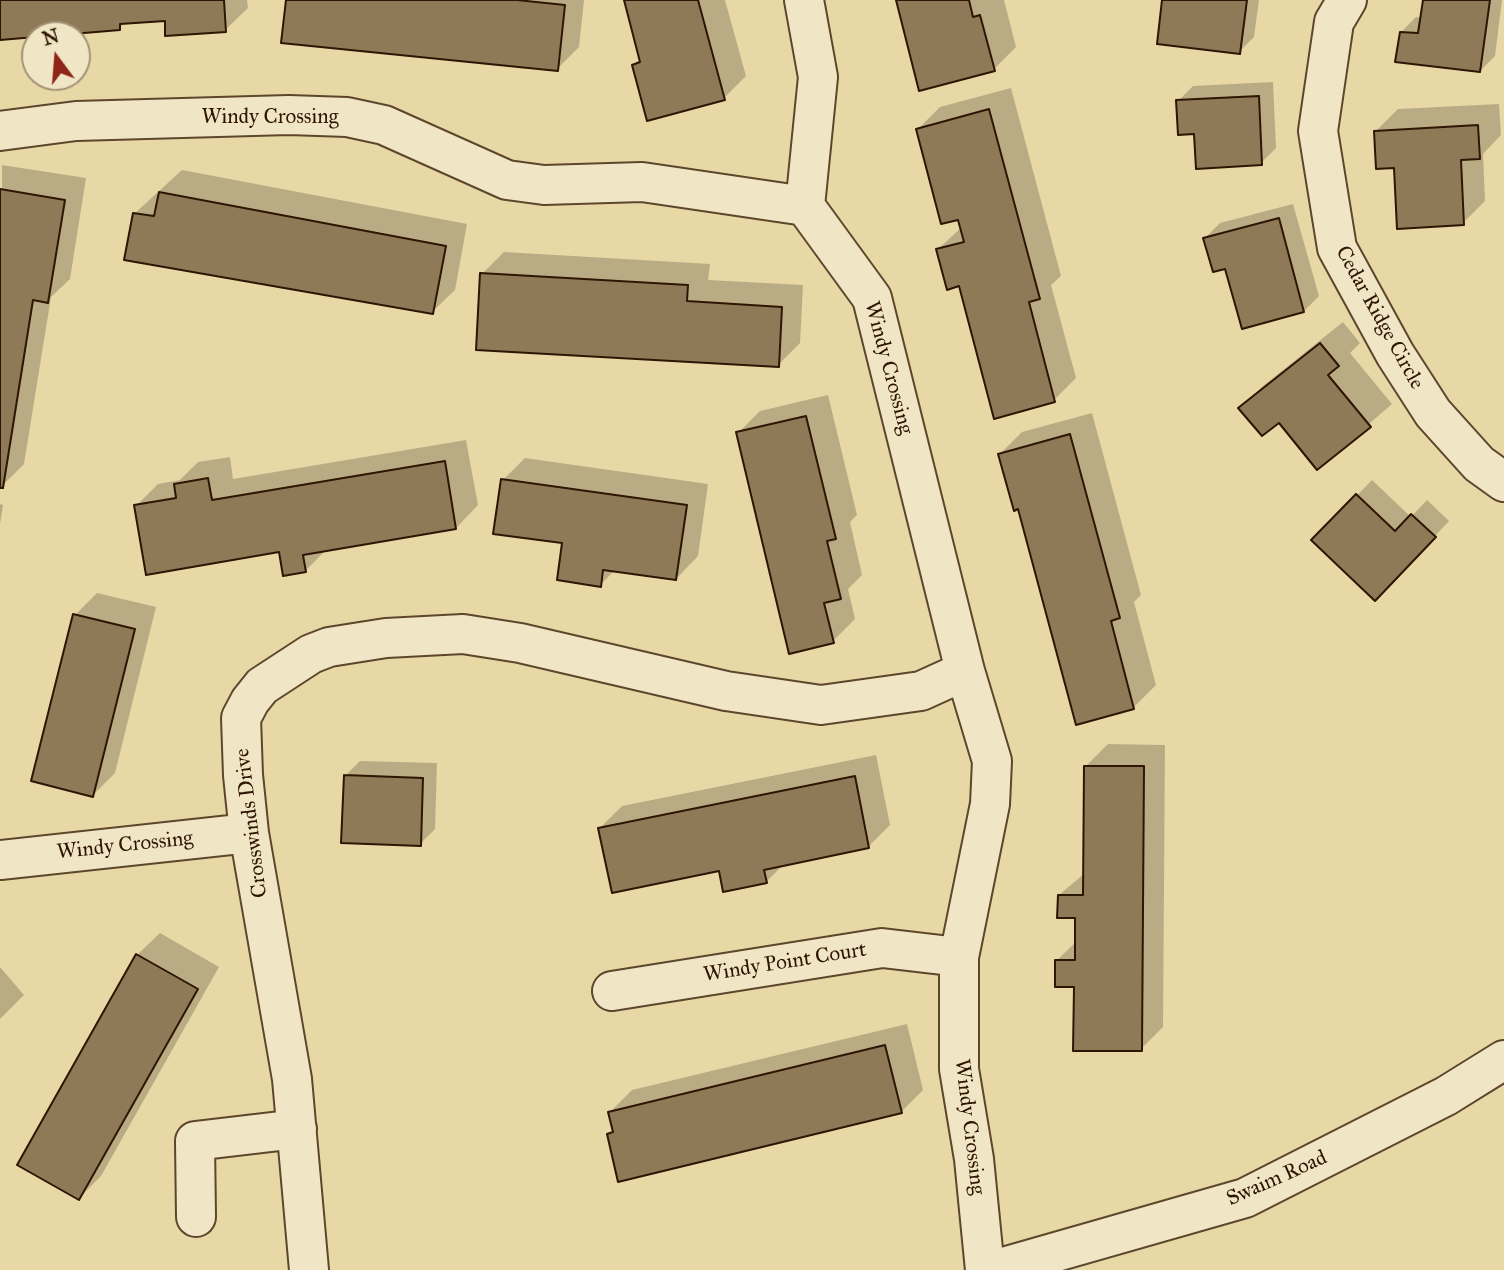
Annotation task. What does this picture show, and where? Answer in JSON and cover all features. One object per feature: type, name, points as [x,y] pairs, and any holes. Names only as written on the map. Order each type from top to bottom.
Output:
[{"type":"street","points":[[804,0],[818,77],[805,206]]},
{"type":"street","name":"Cedar Ridge Circle","points":[[1347,0],[1334,22],[1318,131],[1337,248],[1395,354],[1433,413],[1479,464],[1504,482]]},
{"type":"street","name":"Windy Crossing","points":[[0,131],[76,121],[289,115],[346,117],[384,125],[508,180],[544,185],[642,182],[805,206],[872,298],[965,671],[992,761],[990,804],[959,957],[959,1069],[974,1159],[985,1270]]},
{"type":"street","name":"Crosswinds Drive","points":[[309,1270],[292,1079],[249,833],[243,775],[241,718],[262,686],[311,654],[329,647],[386,638],[463,634],[520,643],[726,691],[821,705],[921,691],[965,671]]},
{"type":"street","name":"Windy Crossing","points":[[0,860],[249,833]]},
{"type":"street","name":"Windy Point Court","points":[[612,990],[882,948],[959,957]]},
{"type":"street","name":"Swaim Road","points":[[993,1270],[1245,1198],[1446,1096],[1504,1060]]},
{"type":"street","points":[[196,1217],[195,1141],[298,1129]]},
{"type":"building","points":[[0,0],[224,0],[226,32],[165,36],[165,21],[120,24],[120,30],[91,32],[91,21],[21,21],[21,38],[0,40]]},
{"type":"building","points":[[286,0],[517,0],[565,5],[558,71],[281,43]]},
{"type":"building","points":[[624,0],[698,0],[725,100],[647,121],[632,65],[640,62]]},
{"type":"building","points":[[896,0],[969,0],[973,17],[980,15],[995,71],[919,91]]},
{"type":"building","points":[[1162,0],[1247,0],[1240,54],[1157,44]]},
{"type":"building","points":[[1423,0],[1490,0],[1480,72],[1395,62],[1400,32],[1418,33]]},
{"type":"building","points":[[1259,96],[1262,165],[1196,169],[1194,134],[1178,135],[1176,100]]},
{"type":"building","points":[[989,109],[1040,299],[1029,302],[1055,402],[994,419],[959,286],[947,290],[936,249],[964,242],[958,220],[941,224],[916,129]]},
{"type":"building","points":[[1478,125],[1480,159],[1461,160],[1464,225],[1397,229],[1394,168],[1376,169],[1374,131]]},
{"type":"building","points":[[0,189],[65,200],[48,303],[33,300],[3,488],[0,488]]},
{"type":"building","points":[[159,192],[446,246],[433,314],[124,260],[133,213],[154,216]]},
{"type":"building","points":[[1279,218],[1304,312],[1242,329],[1225,269],[1213,272],[1203,238]]},
{"type":"building","points":[[480,273],[688,285],[687,301],[782,307],[779,367],[476,350]]},
{"type":"building","points":[[1320,343],[1339,366],[1328,375],[1371,427],[1317,470],[1279,423],[1262,436],[1238,408]]},
{"type":"building","points":[[806,416],[836,539],[827,541],[841,599],[824,603],[834,643],[789,654],[736,432]]},
{"type":"building","points":[[1070,434],[1120,618],[1111,621],[1134,709],[1076,725],[1018,509],[1014,511],[998,454]]},
{"type":"building","points":[[445,461],[456,529],[303,555],[306,572],[283,576],[279,552],[146,575],[134,505],[176,498],[174,484],[208,478],[212,500]]},
{"type":"building","points":[[501,479],[687,505],[676,580],[603,570],[601,587],[557,580],[562,543],[493,534]]},
{"type":"building","points":[[1356,494],[1395,531],[1411,514],[1436,537],[1375,601],[1311,540]]},
{"type":"building","points":[[73,614],[135,629],[93,797],[31,781]]},
{"type":"building","points":[[1084,766],[1144,766],[1142,1051],[1073,1051],[1074,987],[1055,987],[1055,960],[1075,960],[1075,918],[1057,918],[1058,895],[1083,895]]},
{"type":"building","points":[[344,775],[423,778],[421,846],[341,843]]},
{"type":"building","points":[[855,776],[869,848],[764,870],[767,883],[723,892],[719,871],[612,893],[598,828]]},
{"type":"building","points":[[136,954],[198,989],[79,1200],[17,1165]]},
{"type":"building","points":[[885,1045],[902,1113],[618,1182],[607,1134],[613,1132],[608,1112]]}]
